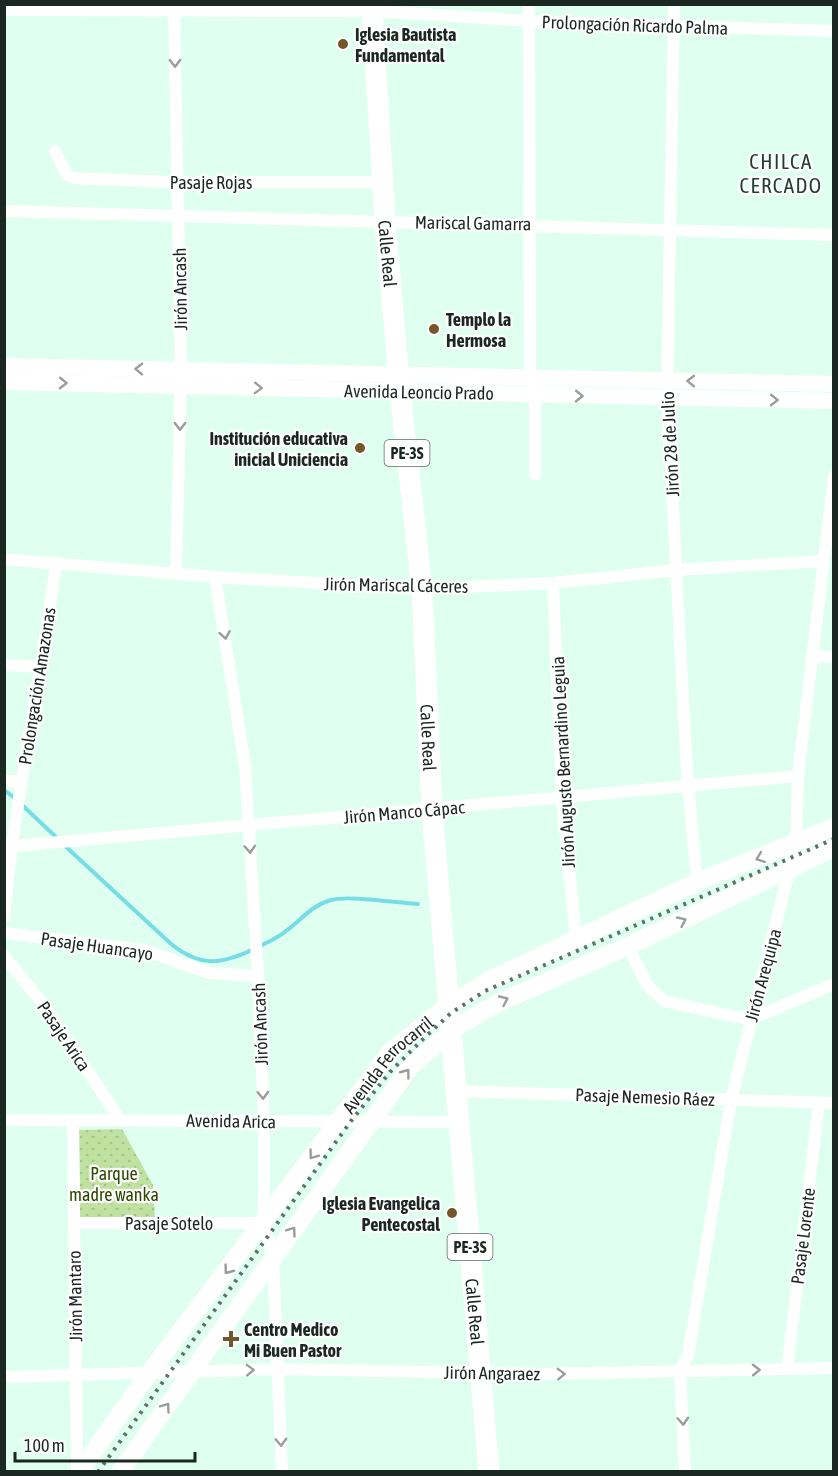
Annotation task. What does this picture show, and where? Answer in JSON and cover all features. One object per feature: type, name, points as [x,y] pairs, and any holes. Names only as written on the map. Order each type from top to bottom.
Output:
[{"type":"highway","name":"Calle Real","points":[[372,8],[385,221],[399,383],[422,590],[432,810],[453,1029],[458,1122],[489,1472]]},
{"type":"main road","name":"Avenida Ferrocarril","points":[[78,1472],[150,1372],[391,1051],[450,1004],[484,983],[696,882],[834,827]]},
{"type":"main road","name":"Avenida Ferrocarril","points":[[120,1472],[411,1066],[453,1029],[498,1003],[628,946],[834,848]]},
{"type":"street","points":[[530,4],[530,378],[535,395],[535,475]]},
{"type":"street","name":"Jirón 28 de Julio","points":[[674,4],[667,389],[688,786],[696,882]]},
{"type":"street","name":"Jirón Ancash","points":[[174,8],[181,377],[176,573]]},
{"type":"street","name":"Prolongación Ricardo Palma","points":[[4,10],[372,8],[529,21],[834,31]]},
{"type":"street","name":"Pasaje Rojas","points":[[55,151],[67,175],[73,178],[178,182],[382,182]]},
{"type":"street","name":"Mariscal Gamarra","points":[[4,211],[834,235]]},
{"type":"street","name":"Avenida Leoncio Prado","points":[[4,366],[181,377],[399,383],[535,395],[834,384]]},
{"type":"street","name":"Avenida Leoncio Prado","points":[[4,382],[181,377]]},
{"type":"street","name":"Avenida Leoncio Prado","points":[[399,383],[530,378],[834,401]]},
{"type":"street","name":"Jirón Arequipa","points":[[686,1472],[680,1371],[688,1355],[731,1100],[796,844],[798,776],[834,476]]},
{"type":"street","name":"Jirón Mariscal Cáceres","points":[[4,559],[215,578],[422,590],[553,583],[676,570],[823,561]]},
{"type":"street","name":"Prolongación Amazonas","points":[[4,916],[8,847],[42,667],[56,562]]},
{"type":"street","name":"Jirón Ancash","points":[[215,578],[245,766],[258,976],[264,1121],[264,1223],[273,1258],[282,1472]]},
{"type":"street","name":"Jirón Augusto Bernardino Leguia","points":[[553,583],[562,798],[576,940]]},
{"type":"street","points":[[812,656],[834,657]]},
{"type":"street","points":[[4,665],[42,667]]},
{"type":"street","name":"Jirón Manco Cápac","points":[[8,847],[798,776]]},
{"type":"street","points":[[4,781],[21,783]]},
{"type":"street","name":"Pasaje Huancayo","points":[[4,933],[144,950],[209,973],[258,976]]},
{"type":"street","points":[[628,946],[647,985],[664,1001],[751,1018],[834,984]]},
{"type":"street","name":"Pasaje Arica","points":[[4,957],[47,1009],[120,1120]]},
{"type":"street","name":"Pasaje Nemesio Ráez","points":[[456,1091],[834,1102]]},
{"type":"street","name":"Pasaje Lorente","points":[[788,1369],[819,1103]]},
{"type":"street","name":"Avenida Arica","points":[[4,1120],[458,1122]]},
{"type":"street","name":"Jirón Mantaro","points":[[73,1121],[78,1472]]},
{"type":"street","name":"Pasaje Sotelo","points":[[74,1223],[264,1223]]},
{"type":"street","name":"Jirón Angaraez","points":[[4,1377],[279,1369],[542,1374],[834,1368]]},
{"type":"green space","name":"Parque madre wanka","points":[[122,1129],[153,1185],[155,1219],[80,1218],[79,1130]]},
{"type":"waterway","points":[[4,790],[16,799]]},
{"type":"waterway","points":[[21,804],[57,838]]},
{"type":"waterway","points":[[64,845],[170,943],[192,957],[203,960],[223,960],[246,953],[280,936],[312,909],[331,900],[361,899],[418,904]]},
{"type":"railway","points":[[98,1472],[351,1121],[390,1072],[451,1013],[485,991],[834,839]]},
{"type":"place","name":"Iglesia Bautista Fundamental","points":[[343,44]]},
{"type":"place","name":"Templo la Hermosa","points":[[434,329]]},
{"type":"place","name":"Institución educativa inicial Uniciencia","points":[[360,448]]},
{"type":"place","name":"Iglesia Evangelica Pentecostal","points":[[452,1213]]},
{"type":"place","name":"Centro Medico Mi Buen Pastor","points":[[231,1339]]},
{"type":"district","name":"CHILCA CERCADO","points":[[781,173]]}]
